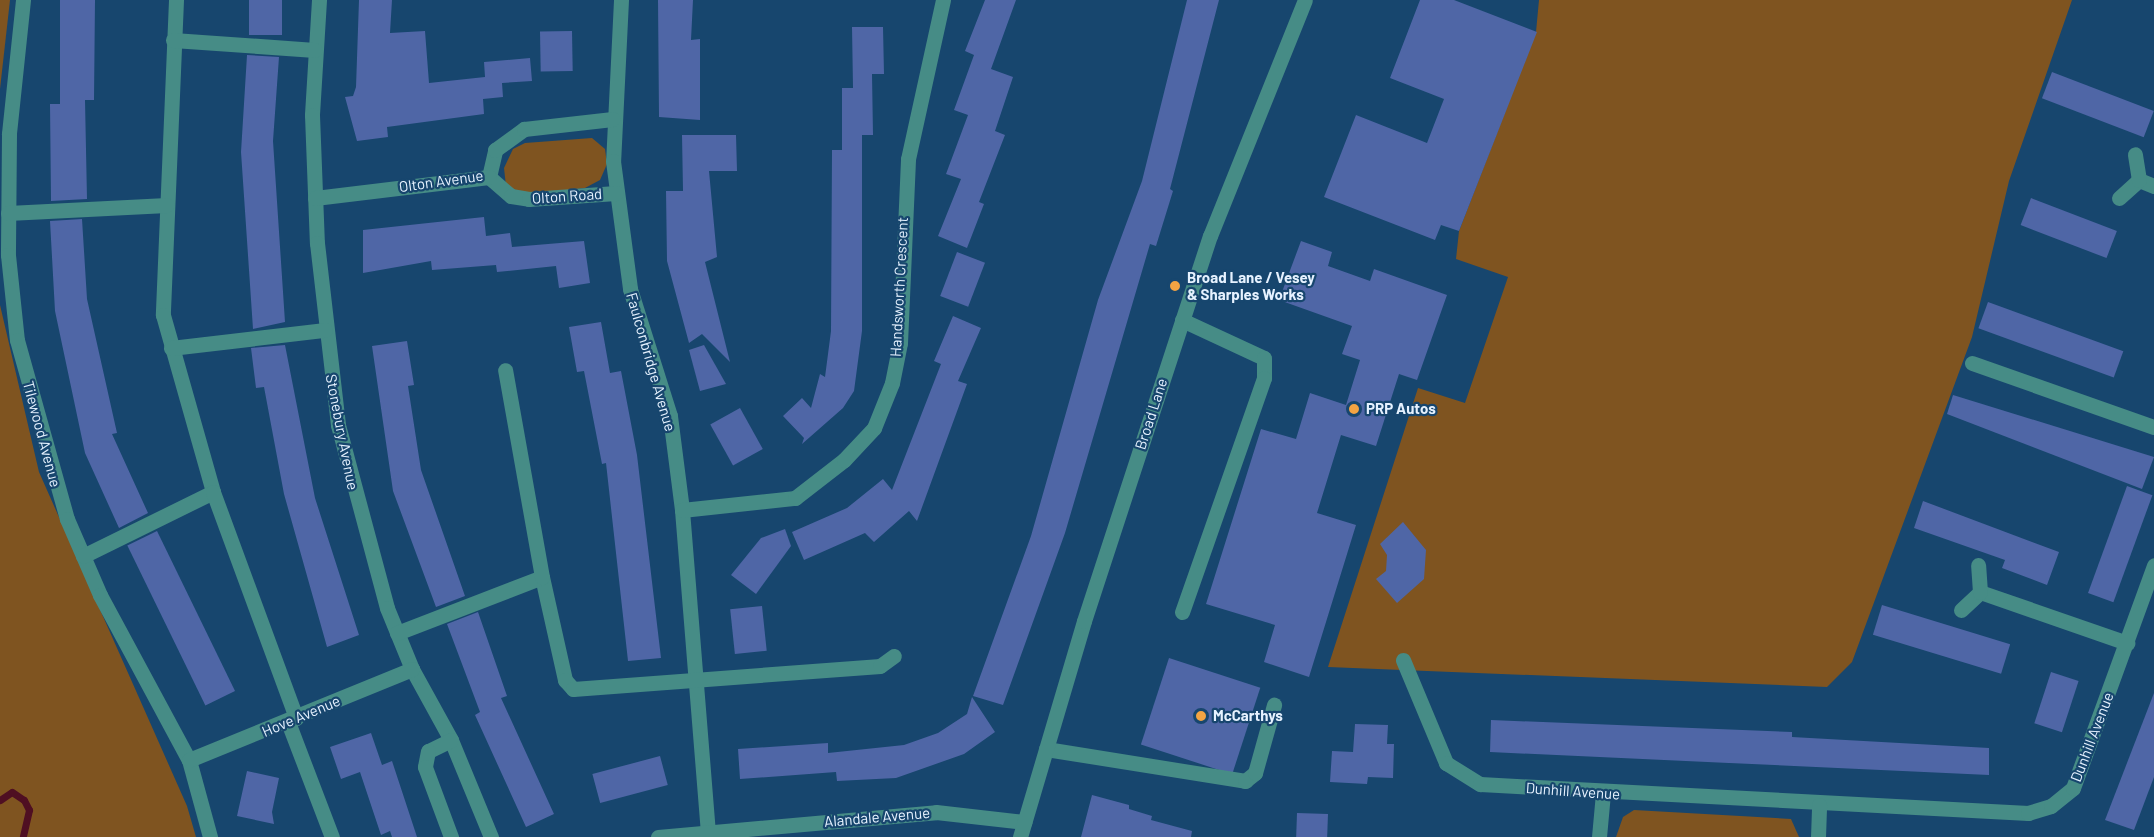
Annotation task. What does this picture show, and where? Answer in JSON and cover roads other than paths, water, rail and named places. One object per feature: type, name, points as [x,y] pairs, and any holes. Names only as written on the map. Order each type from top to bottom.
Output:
[{"type":"street","name":"Tilewood Avenue","points":[[23,0],[9,134],[8,213],[17,340],[50,471],[83,556],[189,760],[210,837]]},
{"type":"street","points":[[176,0],[163,315],[213,492],[332,837]]},
{"type":"street","name":"Stonebury Avenue","points":[[319,0],[315,50],[315,198],[325,330],[338,426],[359,514],[397,633],[412,669],[451,740],[491,837]]},
{"type":"street","name":"Faulconbridge Avenue","points":[[621,0],[612,118],[616,193],[630,289],[670,417],[682,510],[708,831]]},
{"type":"street","name":"Handsworth Crescent","points":[[682,510],[795,498],[844,460],[874,428],[892,382],[900,343],[908,159],[943,0]]},
{"type":"street","name":"Broad Lane","points":[[1022,830],[1210,236],[1305,0]]},
{"type":"street","points":[[173,40],[315,50]]},
{"type":"street","name":"Olton Avenue","points":[[315,198],[489,177],[495,150],[507,137],[524,129],[612,118]]},
{"type":"street","points":[[2135,154],[2139,180]]},
{"type":"street","name":"Olton Road","points":[[489,177],[511,196],[529,200],[616,193]]},
{"type":"street","points":[[2139,180],[2154,186]]},
{"type":"street","points":[[2119,198],[2139,180]]},
{"type":"street","points":[[8,213],[168,205]]},
{"type":"street","points":[[1182,320],[1264,358],[1264,378],[1182,612]]},
{"type":"street","points":[[171,348],[325,330]]},
{"type":"street","points":[[1972,363],[2154,426]]},
{"type":"street","points":[[505,370],[542,577],[565,680],[573,689],[696,682],[880,666],[894,656]]},
{"type":"street","points":[[83,556],[213,492]]},
{"type":"street","points":[[1978,565],[1980,592]]},
{"type":"street","name":"Dunhill Avenue","points":[[1403,660],[1441,753],[1461,776],[1480,784],[1602,793],[2018,814],[2051,806],[2073,788],[2154,565]]},
{"type":"street","points":[[397,633],[542,577]]},
{"type":"street","points":[[1961,610],[1980,592]]},
{"type":"street","points":[[1980,592],[2127,643]]},
{"type":"street","name":"Hove Avenue","points":[[189,760],[292,720],[412,669]]},
{"type":"street","points":[[1046,749],[1245,781],[1255,773],[1274,705]]},
{"type":"street","points":[[451,740],[428,751],[425,767],[451,837]]},
{"type":"street","points":[[1599,837],[1602,793]]},
{"type":"street","points":[[1818,837],[1819,804]]},
{"type":"street","name":"Alandale Avenue","points":[[658,837],[936,812],[1022,830]]},
{"type":"waterway","points":[[0,800],[12,792],[24,800],[29,810],[23,837]]},
{"type":"place","name":"Broad Lane / Vesey & Sharples Works","points":[[1175,286]]},
{"type":"place","name":"PRP Autos","points":[[1354,409]]},
{"type":"place","name":"McCarthys","points":[[1201,716]]}]
